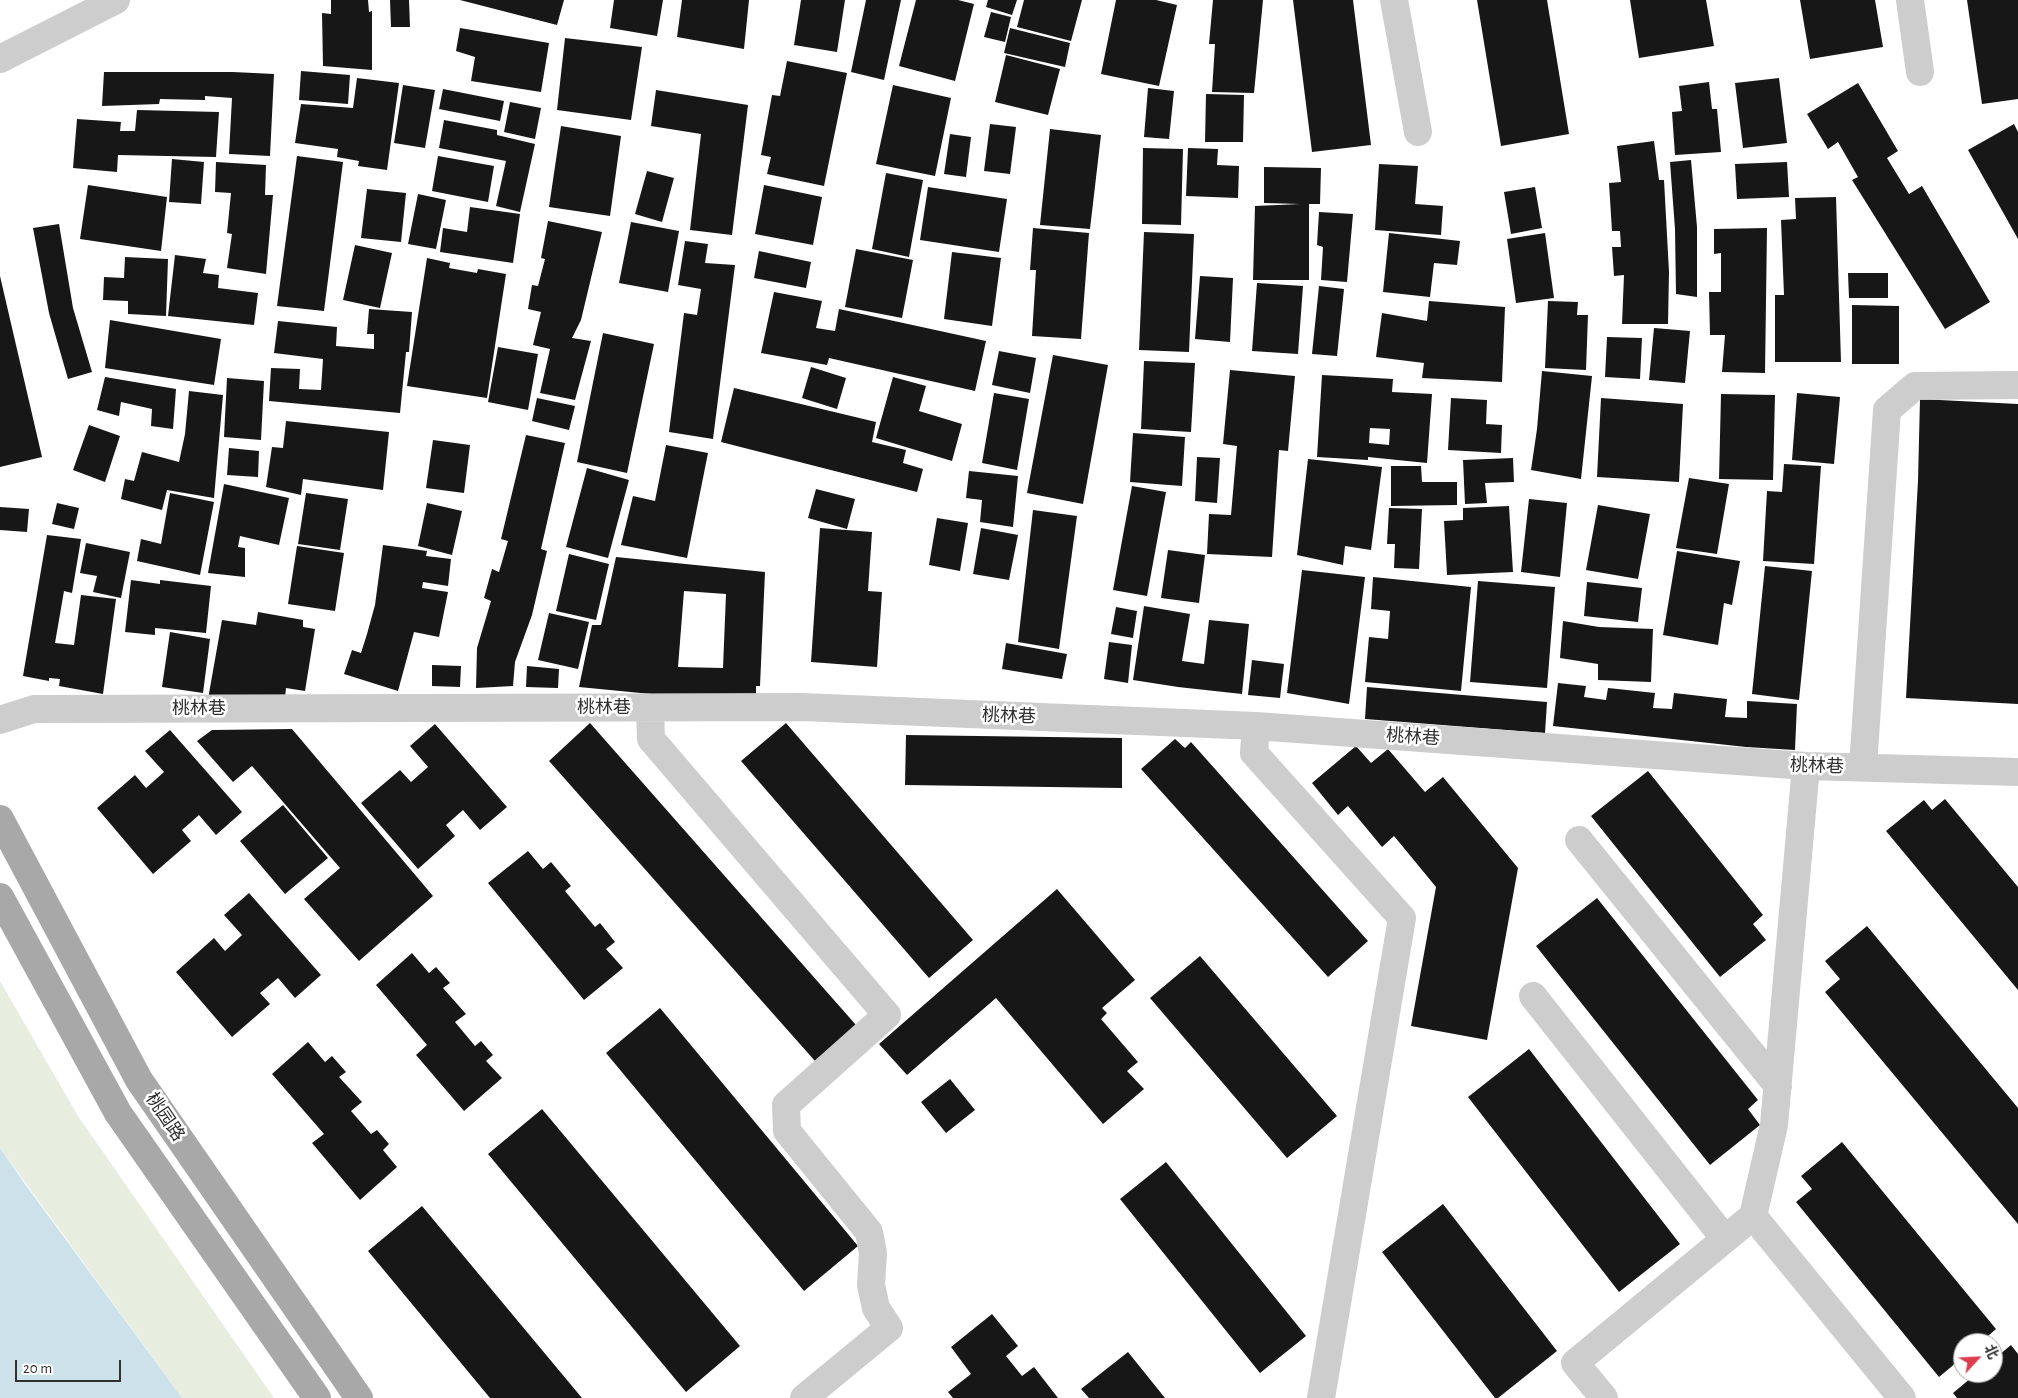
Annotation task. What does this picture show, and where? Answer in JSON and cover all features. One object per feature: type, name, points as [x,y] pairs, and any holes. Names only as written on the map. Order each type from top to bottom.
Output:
[{"type":"main road","name":"桃园路","points":[[0,819],[140,1080],[359,1398]]},
{"type":"main road","points":[[0,897],[118,1113],[317,1398]]},
{"type":"street","points":[[0,59],[116,0]]},
{"type":"street","points":[[1394,0],[1418,132]]},
{"type":"street","points":[[1910,0],[1920,72]]},
{"type":"street","points":[[1863,767],[1887,410],[1915,386],[2018,385]]},
{"type":"street","name":"桃林巷","points":[[0,720],[34,709],[802,707],[1256,726],[1806,766],[2018,772]]},
{"type":"street","points":[[650,708],[651,739],[887,1015],[786,1105],[787,1131],[869,1232],[873,1254],[871,1285],[876,1308],[890,1328],[804,1398]]},
{"type":"street","points":[[1256,726],[1254,753],[1402,918],[1321,1398]]},
{"type":"street","points":[[1604,1398],[1575,1363],[1753,1216],[1774,1125],[1806,766]]},
{"type":"street","points":[[1579,840],[1778,1086]]},
{"type":"street","points":[[1533,996],[1725,1239]]},
{"type":"street","points":[[1753,1216],[1902,1398]]},
{"type":"shaded area","points":[[0,981],[78,1116],[274,1398],[182,1398],[0,1148]]},
{"type":"water","points":[[0,1148],[25,1184],[182,1398],[0,1398]]},
{"type":"building","points":[[331,0],[368,0],[369,12],[372,11],[372,70],[323,66],[322,13],[331,14]]},
{"type":"building","points":[[390,0],[409,0],[410,27],[391,27]]},
{"type":"building","points":[[460,0],[564,0],[557,25]]},
{"type":"building","points":[[614,0],[663,0],[657,36],[610,28]]},
{"type":"building","points":[[682,0],[749,0],[744,49],[677,37]]},
{"type":"building","points":[[801,0],[845,0],[837,52],[794,45]]},
{"type":"building","points":[[866,0],[901,0],[884,80],[851,72]]},
{"type":"building","points":[[916,0],[958,0],[974,4],[955,81],[899,66]]},
{"type":"building","points":[[988,0],[1017,0],[1012,15],[986,7]]},
{"type":"building","points":[[1024,0],[1082,0],[1071,41],[1017,27]]},
{"type":"building","points":[[1116,0],[1156,0],[1177,5],[1159,86],[1101,74]]},
{"type":"building","points":[[1213,0],[1263,0],[1254,93],[1212,92],[1215,44],[1209,44]]},
{"type":"building","points":[[1293,0],[1353,0],[1371,145],[1312,152]]},
{"type":"building","points":[[1477,0],[1547,0],[1569,134],[1501,146]]},
{"type":"building","points":[[1630,0],[1706,0],[1714,46],[1639,58]]},
{"type":"building","points":[[1800,0],[1875,0],[1883,47],[1810,59]]},
{"type":"building","points":[[1967,0],[2018,0],[2018,99],[1982,104]]},
{"type":"building","points":[[991,12],[1011,17],[1005,42],[984,37]]},
{"type":"building","points":[[460,28],[549,43],[541,92],[471,81],[475,57],[456,51]]},
{"type":"building","points":[[1010,28],[1070,43],[1065,67],[1004,53]]},
{"type":"building","points":[[565,38],[642,47],[631,120],[557,110]]},
{"type":"building","points":[[1006,55],[1060,69],[1048,115],[995,102]]},
{"type":"building","points":[[787,61],[847,73],[824,186],[767,174],[771,157],[761,155],[772,95],[780,96]]},
{"type":"building","points":[[301,71],[350,75],[348,104],[299,100]]},
{"type":"building","points":[[104,72],[233,72],[274,74],[270,156],[229,154],[232,98],[205,96],[205,100],[160,99],[159,104],[102,106]]},
{"type":"building","points":[[357,78],[399,83],[387,170],[358,166],[359,161],[337,157],[338,149],[295,143],[301,104],[353,108]]},
{"type":"building","points":[[1779,78],[1787,143],[1743,148],[1735,83]]},
{"type":"building","points":[[1709,82],[1712,109],[1717,109],[1721,152],[1675,155],[1672,112],[1682,111],[1679,86]]},
{"type":"building","points":[[1858,83],[1898,151],[1887,158],[1909,194],[1922,186],[1990,302],[1945,329],[1852,180],[1858,177],[1838,142],[1828,149],[1807,114]]},
{"type":"building","points":[[403,85],[435,90],[425,148],[394,143]]},
{"type":"building","points":[[893,85],[951,98],[935,176],[876,164]]},
{"type":"building","points":[[1148,88],[1174,91],[1169,139],[1144,137]]},
{"type":"building","points":[[443,89],[504,101],[500,121],[439,109]]},
{"type":"building","points":[[656,90],[748,105],[732,235],[690,230],[701,134],[651,126]]},
{"type":"building","points":[[1206,94],[1244,95],[1243,142],[1205,142]]},
{"type":"building","points":[[510,102],[541,108],[535,139],[504,132]]},
{"type":"building","points":[[137,110],[219,112],[216,157],[118,155],[117,172],[73,168],[77,119],[121,122],[120,131],[135,131]]},
{"type":"building","points":[[444,120],[497,130],[497,135],[535,144],[520,212],[496,206],[506,161],[439,148]]},
{"type":"building","points":[[990,124],[1016,127],[1010,174],[984,171]]},
{"type":"building","points":[[2014,124],[2018,132],[2018,239],[1968,150]]},
{"type":"building","points":[[561,126],[621,136],[610,216],[549,207]]},
{"type":"building","points":[[1050,129],[1101,135],[1090,229],[1040,225]]},
{"type":"building","points":[[950,134],[971,137],[966,177],[944,174]]},
{"type":"building","points":[[1654,141],[1659,180],[1664,180],[1669,272],[1668,324],[1622,324],[1624,275],[1614,276],[1612,247],[1621,247],[1620,231],[1612,231],[1609,183],[1621,182],[1617,146]]},
{"type":"building","points":[[1143,148],[1183,149],[1181,225],[1142,224]]},
{"type":"building","points":[[1188,148],[1218,149],[1217,165],[1239,166],[1238,198],[1186,196]]},
{"type":"building","points":[[297,156],[343,162],[324,311],[277,306]]},
{"type":"building","points":[[438,156],[494,166],[488,202],[432,191]]},
{"type":"building","points":[[172,159],[204,162],[201,204],[169,202]]},
{"type":"building","points":[[1691,160],[1697,227],[1697,297],[1676,294],[1675,229],[1670,162]]},
{"type":"building","points":[[216,162],[266,165],[265,195],[273,195],[266,274],[227,268],[232,234],[227,233],[231,193],[215,192]]},
{"type":"building","points":[[1787,162],[1789,197],[1737,199],[1735,164]]},
{"type":"building","points":[[1379,164],[1418,166],[1415,204],[1443,206],[1441,235],[1375,230]]},
{"type":"building","points":[[1264,167],[1321,168],[1320,204],[1309,204],[1309,280],[1253,280],[1255,206],[1300,204],[1264,203]]},
{"type":"building","points":[[647,171],[674,178],[662,222],[635,214]]},
{"type":"building","points":[[886,173],[923,180],[909,257],[872,249]]},
{"type":"building","points":[[88,185],[167,197],[161,251],[80,239]]},
{"type":"building","points":[[764,185],[822,197],[813,245],[755,234]]},
{"type":"building","points":[[928,187],[1007,199],[999,252],[920,240]]},
{"type":"building","points":[[1535,187],[1542,228],[1511,234],[1504,192]]},
{"type":"building","points":[[367,189],[406,193],[401,242],[361,238]]},
{"type":"building","points":[[418,194],[446,200],[436,249],[408,244]]},
{"type":"building","points":[[1836,197],[1841,362],[1775,362],[1775,295],[1784,295],[1781,220],[1796,219],[1795,198]]},
{"type":"building","points":[[470,207],[520,214],[513,263],[440,252],[443,228],[467,232]]},
{"type":"building","points":[[1319,212],[1353,214],[1347,282],[1321,280],[1323,247],[1317,245]]},
{"type":"building","points":[[548,221],[602,232],[581,320],[572,338],[591,341],[575,400],[540,393],[550,349],[533,345],[541,312],[528,309],[532,285],[538,286],[545,259],[541,258]]},
{"type":"building","points":[[631,222],[679,231],[668,292],[619,283]]},
{"type":"building","points":[[59,224],[73,308],[92,372],[68,379],[49,313],[33,228]]},
{"type":"building","points":[[1033,228],[1089,233],[1081,339],[1032,336],[1036,270],[1030,270]]},
{"type":"building","points":[[1767,228],[1765,373],[1722,372],[1725,335],[1710,335],[1709,292],[1721,292],[1721,253],[1714,254],[1714,229]]},
{"type":"building","points":[[1144,232],[1194,234],[1189,352],[1139,350]]},
{"type":"building","points":[[1389,233],[1460,241],[1457,265],[1434,263],[1430,297],[1383,292]]},
{"type":"building","points":[[1545,233],[1554,298],[1516,303],[1507,239]]},
{"type":"building","points":[[685,241],[708,244],[705,263],[735,265],[713,439],[669,432],[684,313],[697,315],[701,289],[678,285]]},
{"type":"building","points":[[355,245],[392,253],[380,308],[343,300]]},
{"type":"building","points":[[856,249],[913,260],[902,318],[845,307]]},
{"type":"building","points":[[759,251],[811,262],[806,288],[754,278]]},
{"type":"building","points":[[952,252],[1001,258],[992,326],[944,319]]},
{"type":"building","points":[[175,255],[206,259],[203,273],[219,275],[218,288],[258,293],[254,325],[168,316]]},
{"type":"building","points":[[125,257],[168,259],[166,316],[128,314],[128,301],[103,300],[104,277],[124,278]]},
{"type":"building","points":[[427,258],[450,263],[449,268],[477,273],[478,269],[506,274],[487,398],[407,386]]},
{"type":"building","points":[[1848,273],[1888,273],[1888,298],[1849,298]]},
{"type":"building","points":[[0,276],[42,457],[0,467]]},
{"type":"building","points":[[1200,276],[1233,278],[1230,342],[1195,339]]},
{"type":"building","points":[[1257,283],[1303,286],[1298,354],[1252,351]]},
{"type":"building","points":[[1319,286],[1344,289],[1337,356],[1312,354]]},
{"type":"building","points":[[774,292],[822,301],[816,328],[835,331],[839,309],[986,341],[975,391],[829,358],[827,365],[761,353]]},
{"type":"building","points":[[1429,301],[1505,307],[1502,382],[1422,378],[1424,363],[1376,357],[1382,313],[1427,321]]},
{"type":"building","points":[[1548,301],[1578,302],[1577,315],[1588,315],[1586,370],[1545,368]]},
{"type":"building","points":[[1852,305],[1899,306],[1899,364],[1852,364]]},
{"type":"building","points":[[369,309],[412,312],[409,352],[406,352],[400,413],[269,401],[271,368],[300,369],[299,389],[321,390],[323,359],[274,353],[278,321],[337,327],[336,346],[374,349],[374,334],[367,334]]},
{"type":"building","points":[[110,320],[221,339],[214,385],[105,368]]},
{"type":"building","points":[[1654,328],[1690,331],[1685,383],[1649,380]]},
{"type":"building","points":[[603,333],[654,344],[627,473],[577,462]]},
{"type":"building","points":[[1607,337],[1642,338],[1640,379],[1605,377]]},
{"type":"building","points":[[498,347],[538,354],[528,410],[488,402]]},
{"type":"building","points":[[999,351],[1036,358],[1030,393],[992,385]]},
{"type":"building","points":[[1053,355],[1108,365],[1083,504],[1027,493]]},
{"type":"building","points":[[1144,361],[1195,363],[1191,432],[1141,429]]},
{"type":"building","points":[[811,367],[846,378],[837,409],[802,398]]},
{"type":"building","points":[[1230,370],[1295,376],[1288,451],[1279,450],[1272,557],[1207,554],[1209,514],[1231,515],[1237,446],[1223,444]]},
{"type":"building","points":[[1542,371],[1592,376],[1581,479],[1531,470]]},
{"type":"building","points":[[1322,375],[1393,379],[1392,392],[1432,394],[1427,463],[1368,457],[1368,460],[1317,457]],"holes":[[[1370,428],[1390,429],[1389,445],[1369,443]]]},
{"type":"building","points":[[105,377],[176,389],[173,429],[151,426],[152,409],[121,402],[119,416],[97,410]]},
{"type":"building","points":[[893,377],[926,386],[919,411],[962,424],[952,461],[876,438]]},
{"type":"building","points":[[227,378],[264,381],[261,440],[224,437]]},
{"type":"building","points":[[734,388],[876,422],[872,442],[906,450],[903,463],[923,469],[917,492],[721,442]]},
{"type":"building","points":[[189,391],[223,395],[214,498],[167,490],[162,510],[121,499],[125,479],[134,481],[142,452],[179,462],[185,434]]},
{"type":"building","points":[[994,393],[1029,399],[1017,470],[982,463]]},
{"type":"building","points":[[1797,393],[1840,397],[1834,464],[1792,460]]},
{"type":"building","points":[[1721,394],[1775,395],[1773,480],[1719,479]]},
{"type":"building","points":[[537,398],[575,406],[569,430],[532,421]]},
{"type":"building","points":[[1451,398],[1487,400],[1486,424],[1502,425],[1501,453],[1448,450]]},
{"type":"building","points":[[1601,398],[1683,404],[1679,482],[1597,477]]},
{"type":"building","points":[[1920,399],[2018,404],[2018,704],[1906,698],[1918,481]]},
{"type":"building","points":[[286,421],[389,432],[383,490],[303,479],[301,495],[266,487],[272,447],[283,448]]},
{"type":"building","points":[[89,425],[120,436],[105,482],[73,470]]},
{"type":"building","points":[[1133,433],[1185,437],[1182,486],[1130,482]]},
{"type":"building","points":[[526,435],[565,443],[541,549],[547,551],[532,615],[515,662],[513,686],[476,688],[477,648],[491,601],[484,598],[492,569],[499,572],[508,541],[501,539]]},
{"type":"building","points":[[433,440],[470,445],[464,493],[426,488]]},
{"type":"building","points":[[666,445],[708,453],[687,558],[621,545],[633,496],[655,501]]},
{"type":"building","points":[[229,448],[259,451],[258,477],[227,475]]},
{"type":"building","points":[[1197,457],[1220,458],[1217,503],[1195,501]]},
{"type":"building","points":[[1513,458],[1514,482],[1485,483],[1487,503],[1465,504],[1463,460]]},
{"type":"building","points":[[1308,459],[1382,467],[1371,550],[1345,546],[1343,565],[1297,555]]},
{"type":"building","points":[[1784,464],[1821,466],[1814,564],[1763,561],[1767,491],[1782,492]]},
{"type":"building","points":[[1391,466],[1421,466],[1422,482],[1457,482],[1457,505],[1391,506]]},
{"type":"building","points":[[587,468],[629,480],[608,558],[566,547]]},
{"type":"building","points":[[969,471],[1018,476],[1013,527],[980,522],[982,500],[966,498]]},
{"type":"building","points":[[1689,478],[1729,484],[1717,554],[1676,548]]},
{"type":"building","points":[[224,484],[289,498],[279,545],[240,536],[238,547],[245,548],[245,577],[208,573]]},
{"type":"building","points":[[1132,486],[1166,492],[1147,596],[1113,590]]},
{"type":"building","points":[[816,489],[855,499],[847,529],[808,518]]},
{"type":"building","points":[[170,493],[214,502],[200,575],[137,561],[141,539],[161,544]]},
{"type":"building","points":[[306,493],[348,499],[340,550],[298,544]]},
{"type":"building","points":[[1529,499],[1567,503],[1560,577],[1521,572]]},
{"type":"building","points":[[57,503],[79,508],[74,529],[52,524]]},
{"type":"building","points":[[427,503],[462,511],[452,555],[418,546]]},
{"type":"building","points":[[1598,505],[1650,514],[1638,579],[1586,570]]},
{"type":"building","points":[[1509,506],[1513,572],[1447,575],[1444,521],[1463,520],[1463,508]]},
{"type":"building","points":[[0,507],[29,509],[27,532],[0,530]]},
{"type":"building","points":[[1389,508],[1422,509],[1419,569],[1394,568],[1395,544],[1387,544]]},
{"type":"building","points":[[1033,510],[1077,516],[1059,649],[1018,642]]},
{"type":"building","points":[[937,518],[968,523],[960,571],[929,565]]},
{"type":"building","points":[[820,528],[872,532],[868,591],[882,592],[877,667],[811,662]]},
{"type":"building","points":[[981,528],[1018,535],[1009,580],[973,574]]},
{"type":"building","points":[[47,535],[81,539],[72,593],[64,591],[55,643],[74,645],[81,595],[116,599],[103,694],[59,686],[60,679],[49,678],[49,681],[23,676]]},
{"type":"building","points":[[86,543],[130,552],[121,598],[93,592],[97,576],[80,573]]},
{"type":"building","points":[[383,545],[427,551],[426,556],[451,559],[448,586],[423,582],[422,588],[448,592],[439,637],[414,632],[398,691],[344,674],[352,650],[361,653],[367,634],[375,605]]},
{"type":"building","points":[[297,546],[344,553],[335,611],[288,604]]},
{"type":"building","points":[[1168,550],[1205,555],[1199,603],[1161,598]]},
{"type":"building","points":[[1677,551],[1740,561],[1732,605],[1724,603],[1718,645],[1663,635]]},
{"type":"building","points":[[569,554],[609,564],[596,620],[556,611]]},
{"type":"building","points":[[616,557],[765,572],[760,686],[756,686],[756,696],[651,694],[579,687],[592,625],[601,625]],"holes":[[[684,591],[726,594],[723,668],[678,667]]]},
{"type":"building","points":[[1765,566],[1812,571],[1799,700],[1752,694]]},
{"type":"building","points":[[1302,570],[1365,577],[1349,704],[1287,693]]},
{"type":"building","points":[[1373,577],[1471,587],[1461,691],[1365,682],[1369,637],[1388,639],[1390,611],[1371,609]]},
{"type":"building","points":[[131,580],[160,584],[160,580],[211,586],[206,633],[155,628],[155,635],[125,632]]},
{"type":"building","points":[[1478,581],[1555,587],[1547,688],[1470,682]]},
{"type":"building","points":[[1587,582],[1642,588],[1638,622],[1584,616]]},
{"type":"building","points":[[1144,606],[1190,614],[1182,661],[1204,664],[1209,620],[1249,624],[1242,694],[1133,680]]},
{"type":"building","points":[[1116,607],[1137,611],[1133,638],[1111,634]]},
{"type":"building","points":[[258,612],[303,620],[303,627],[315,629],[305,691],[286,688],[285,698],[208,699],[222,620],[256,625]]},
{"type":"building","points":[[549,613],[589,622],[578,669],[538,660]]},
{"type":"building","points":[[1563,621],[1599,627],[1653,629],[1651,682],[1598,680],[1598,664],[1560,658]]},
{"type":"building","points":[[170,632],[210,639],[203,693],[162,687]]},
{"type":"building","points":[[1109,642],[1132,645],[1128,683],[1104,679]]},
{"type":"building","points":[[1006,643],[1067,654],[1062,679],[1002,669]]},
{"type":"building","points":[[1252,660],[1284,664],[1280,698],[1248,695]]},
{"type":"building","points":[[432,665],[461,666],[460,687],[432,686]]},
{"type":"building","points":[[527,666],[559,669],[558,688],[526,687]]},
{"type":"building","points":[[1558,683],[1586,686],[1584,697],[1606,700],[1608,688],[1655,693],[1653,708],[1672,709],[1674,693],[1727,699],[1725,717],[1747,718],[1747,701],[1797,704],[1795,750],[1746,747],[1553,726]]},
{"type":"building","points":[[1367,687],[1547,702],[1545,733],[1365,719]]},
{"type":"building","points":[[590,723],[856,1025],[815,1061],[549,761]]},
{"type":"building","points":[[786,723],[973,940],[929,978],[741,761]]},
{"type":"building","points":[[435,724],[507,807],[480,830],[463,810],[446,825],[455,836],[418,869],[361,803],[400,770],[411,782],[428,767],[410,746]]},
{"type":"building","points":[[292,729],[433,896],[359,961],[304,899],[340,868],[252,766],[233,782],[197,741],[212,730]]},
{"type":"building","points":[[170,730],[242,812],[216,835],[199,815],[182,830],[191,841],[153,874],[97,808],[135,775],[146,788],[164,772],[145,751]]},
{"type":"building","points":[[906,735],[1122,738],[1122,788],[905,785]]},
{"type":"building","points":[[1175,739],[1185,748],[1191,742],[1368,941],[1328,977],[1141,769]]},
{"type":"building","points":[[1356,746],[1371,763],[1388,749],[1425,792],[1443,777],[1518,868],[1487,1040],[1411,1026],[1436,887],[1394,836],[1382,847],[1348,806],[1338,815],[1312,783]]},
{"type":"building","points":[[1648,771],[1763,915],[1753,924],[1766,940],[1720,977],[1591,816]]},
{"type":"building","points":[[1945,799],[2018,887],[2018,990],[1886,831],[1924,800],[1932,810]]},
{"type":"building","points":[[283,805],[328,858],[285,894],[240,841]]},
{"type":"building","points":[[528,851],[543,869],[551,862],[571,886],[565,891],[595,927],[600,923],[615,942],[606,949],[623,968],[584,1000],[488,883]]},
{"type":"building","points":[[1057,889],[1135,980],[1102,1008],[1107,1013],[1101,1019],[1138,1062],[1127,1071],[1144,1089],[1103,1124],[996,998],[907,1075],[879,1044]]},
{"type":"building","points":[[249,893],[321,975],[295,998],[278,978],[260,993],[270,1004],[232,1037],[176,972],[214,938],[225,951],[242,935],[224,915]]},
{"type":"building","points":[[1597,898],[1758,1100],[1748,1109],[1760,1125],[1710,1165],[1536,946]]},
{"type":"building","points":[[1867,926],[2018,1108],[2018,1224],[1825,992],[1840,979],[1825,961]]},
{"type":"building","points":[[412,953],[429,973],[436,967],[450,983],[443,988],[466,1014],[455,1022],[475,1046],[481,1041],[493,1055],[486,1061],[502,1078],[464,1111],[416,1055],[427,1045],[376,985]]},
{"type":"building","points":[[1200,956],[1337,1116],[1287,1158],[1150,998]]},
{"type":"building","points":[[660,1008],[858,1246],[804,1291],[606,1053]]},
{"type":"building","points":[[308,1042],[325,1062],[332,1056],[346,1072],[339,1077],[362,1102],[351,1111],[371,1134],[377,1130],[389,1144],[383,1150],[397,1167],[360,1200],[312,1143],[324,1134],[272,1074]]},
{"type":"building","points":[[1529,1049],[1680,1244],[1619,1292],[1468,1097]]},
{"type":"building","points":[[950,1079],[975,1110],[946,1133],[921,1102]]},
{"type":"building","points":[[542,1109],[740,1346],[686,1392],[488,1154]]},
{"type":"building","points":[[1842,1142],[1996,1329],[1991,1333],[1953,1333],[1953,1365],[1939,1377],[1796,1202],[1812,1189],[1801,1176]]},
{"type":"building","points":[[1166,1162],[1306,1336],[1260,1373],[1120,1199]]},
{"type":"building","points":[[1443,1204],[1557,1351],[1498,1398],[1495,1398],[1382,1252]]},
{"type":"building","points":[[422,1206],[582,1398],[490,1398],[368,1251]]},
{"type":"building","points":[[992,1314],[1018,1346],[1006,1356],[1022,1376],[1034,1367],[1058,1398],[953,1398],[948,1392],[971,1374],[951,1347]]},
{"type":"building","points":[[2011,1345],[2018,1354],[2018,1398],[1957,1398],[1953,1393],[1965,1383],[2003,1383],[2003,1352]]},
{"type":"building","points":[[1128,1352],[1165,1398],[1089,1398],[1081,1389]]}]
